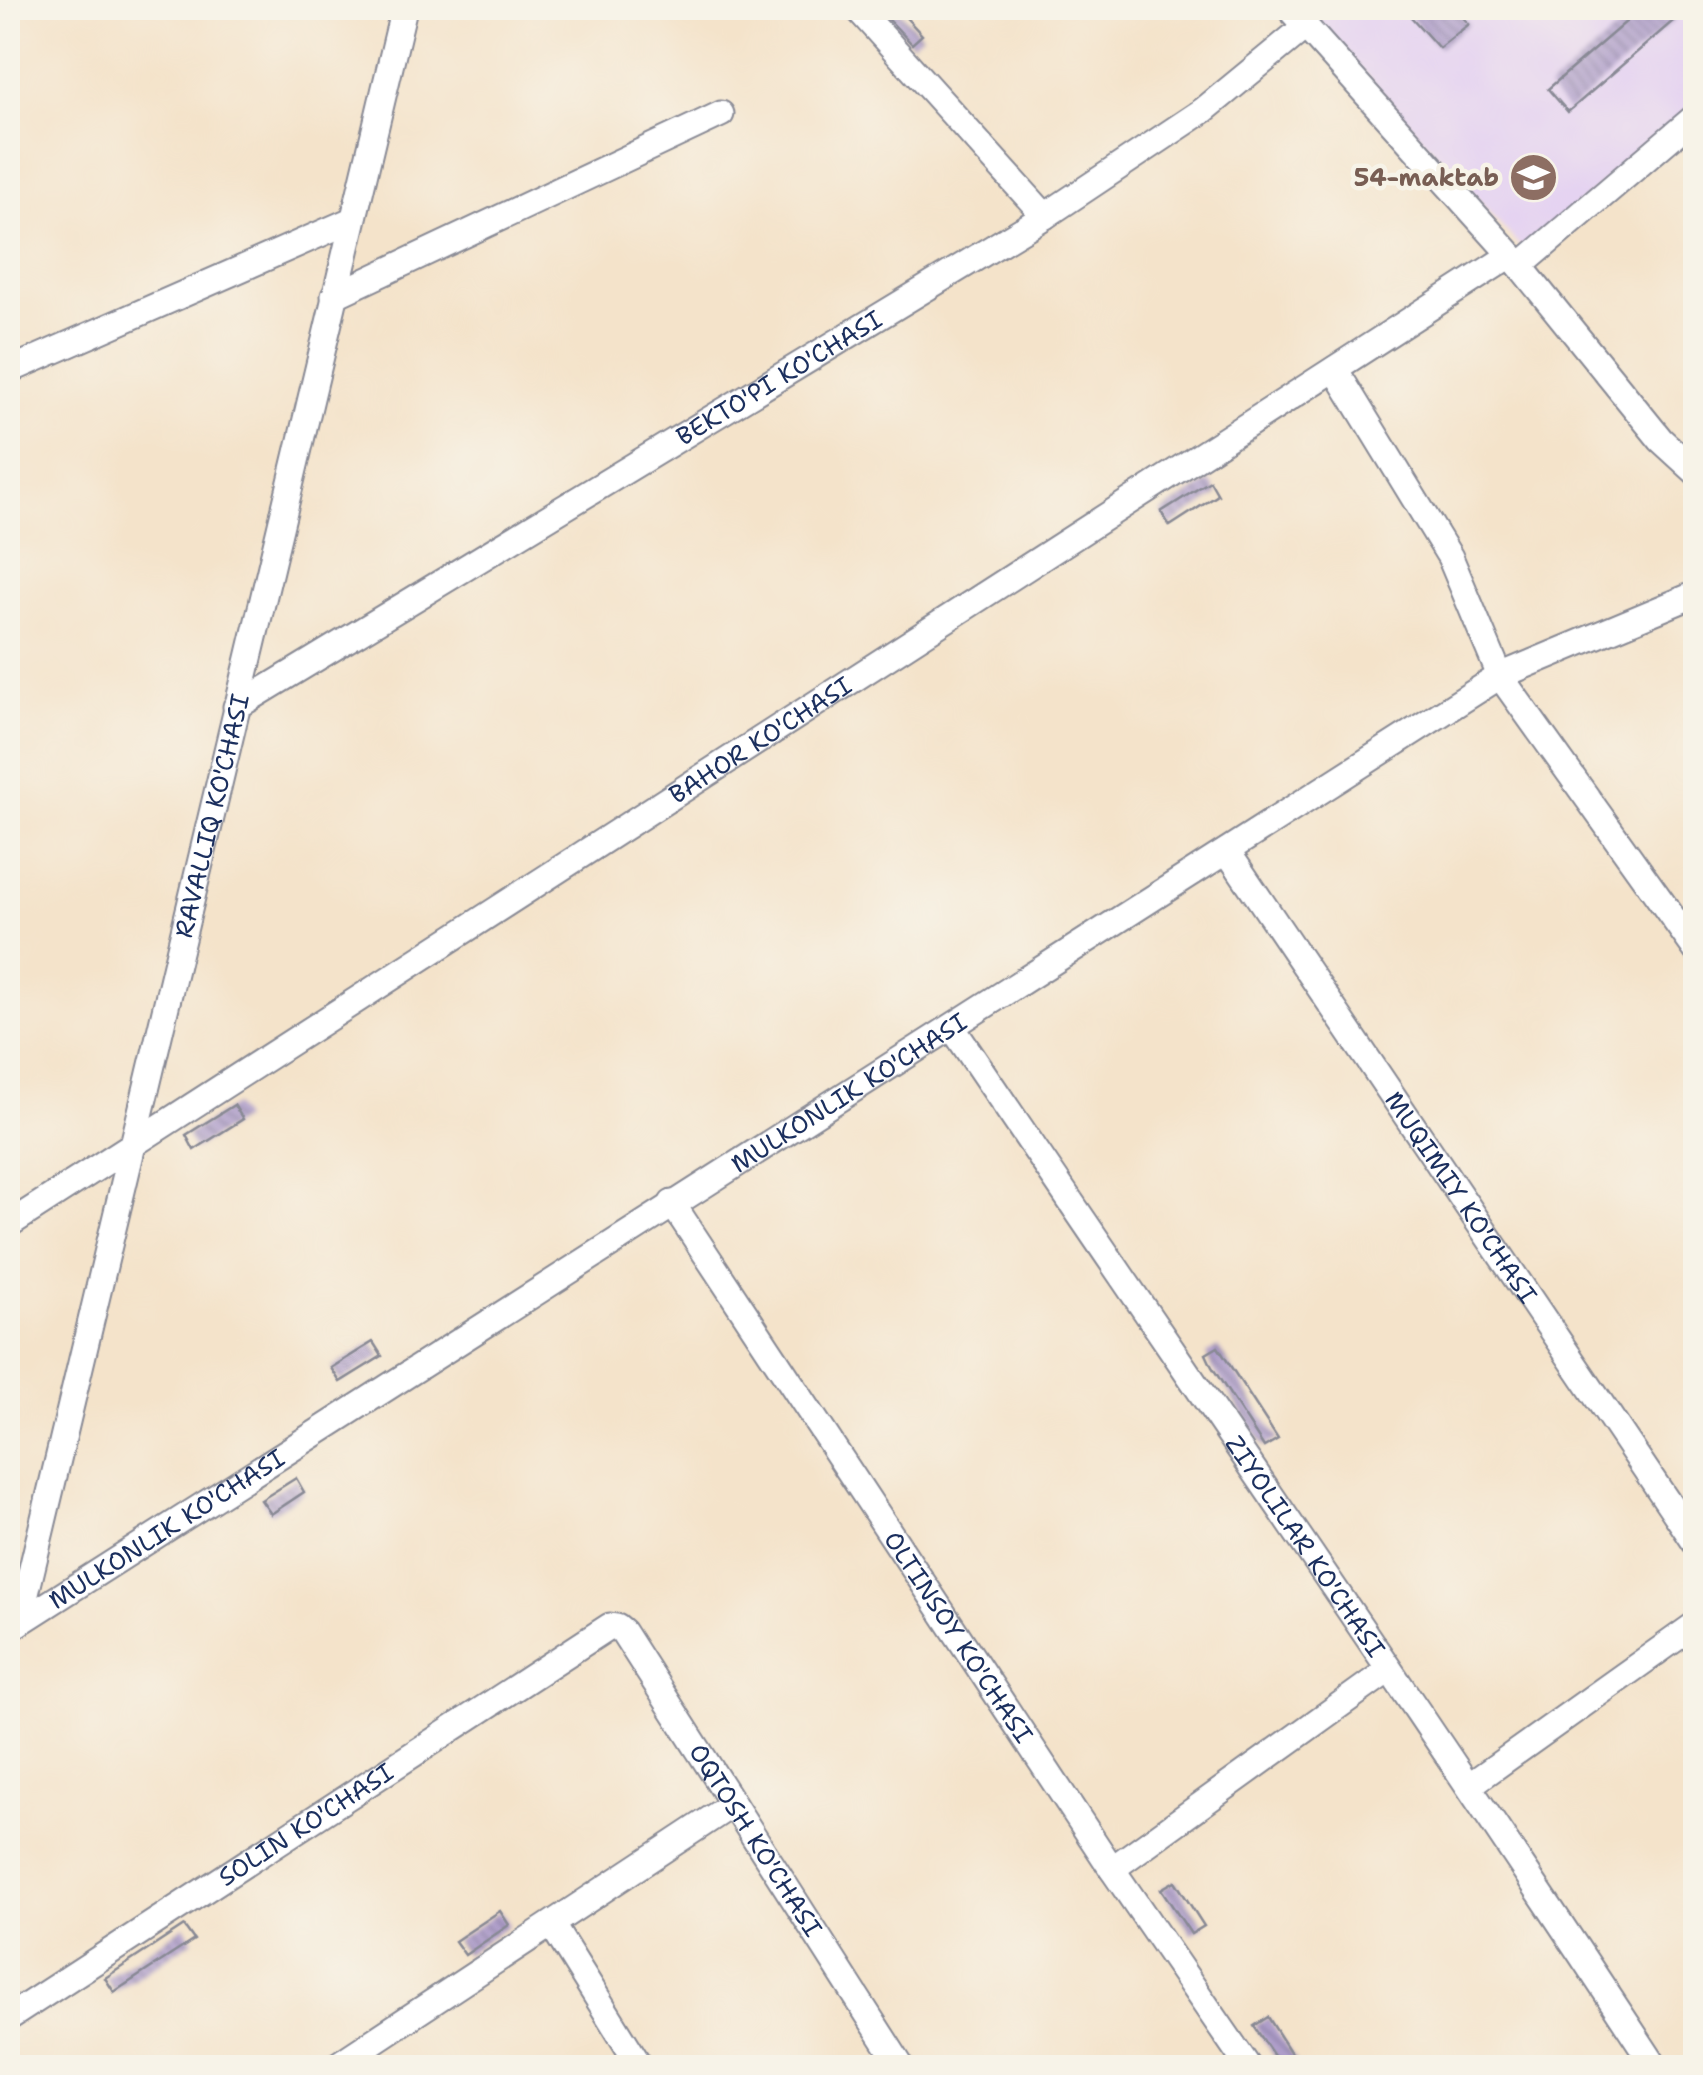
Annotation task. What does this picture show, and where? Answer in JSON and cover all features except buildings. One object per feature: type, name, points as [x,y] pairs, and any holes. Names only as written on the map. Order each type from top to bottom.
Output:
[{"type":"street","name":"RAVALLIQ KO'CHASI","points":[[13,1626],[404,8]]},
{"type":"street","points":[[857,8],[1045,216]]},
{"type":"street","points":[[1298,17],[1516,261],[1661,440],[1696,472]]},
{"type":"street","name":"BEKTO'PI KO'CHASI","points":[[236,707],[1045,216],[1204,110],[1298,17]]},
{"type":"street","points":[[334,296],[721,114]]},
{"type":"street","name":"BAHOR KO'CHASI","points":[[8,1225],[1335,370],[1516,261],[1696,116]]},
{"type":"street","points":[[8,371],[352,220]]},
{"type":"street","points":[[1335,370],[1450,557],[1500,676],[1696,950]]},
{"type":"street","name":"MULKONLIK KO'CHASI","points":[[13,1626],[1500,676],[1696,594]]},
{"type":"street","name":"MUQIMIY KO'CHASI","points":[[1227,851],[1696,1544]]},
{"type":"street","name":"ZIYOLILAR KO'CHASI","points":[[952,1027],[1387,1671],[1470,1785],[1656,2068]]},
{"type":"street","name":"OLTINSOY KO'CHASI","points":[[672,1202],[1112,1869],[1250,2068]]},
{"type":"street","points":[[1470,1785],[1696,1624]]},
{"type":"street","name":"OQTOSH KO'CHASI","points":[[605,1629],[617,1626],[622,1632],[902,2068]]},
{"type":"street","name":"SOLIN KO'CHASI","points":[[8,2018],[605,1629]]},
{"type":"street","points":[[1112,1869],[1387,1671]]},
{"type":"street","points":[[333,2068],[369,2058],[552,1925],[732,1804]]},
{"type":"street","points":[[552,1925],[641,2068]]},
{"type":"shaded area","name":"54-maktab","points":[[1306,8],[1695,8],[1695,104],[1524,251]]},
{"type":"place","name":"54-maktab","points":[[1534,177]]}]
